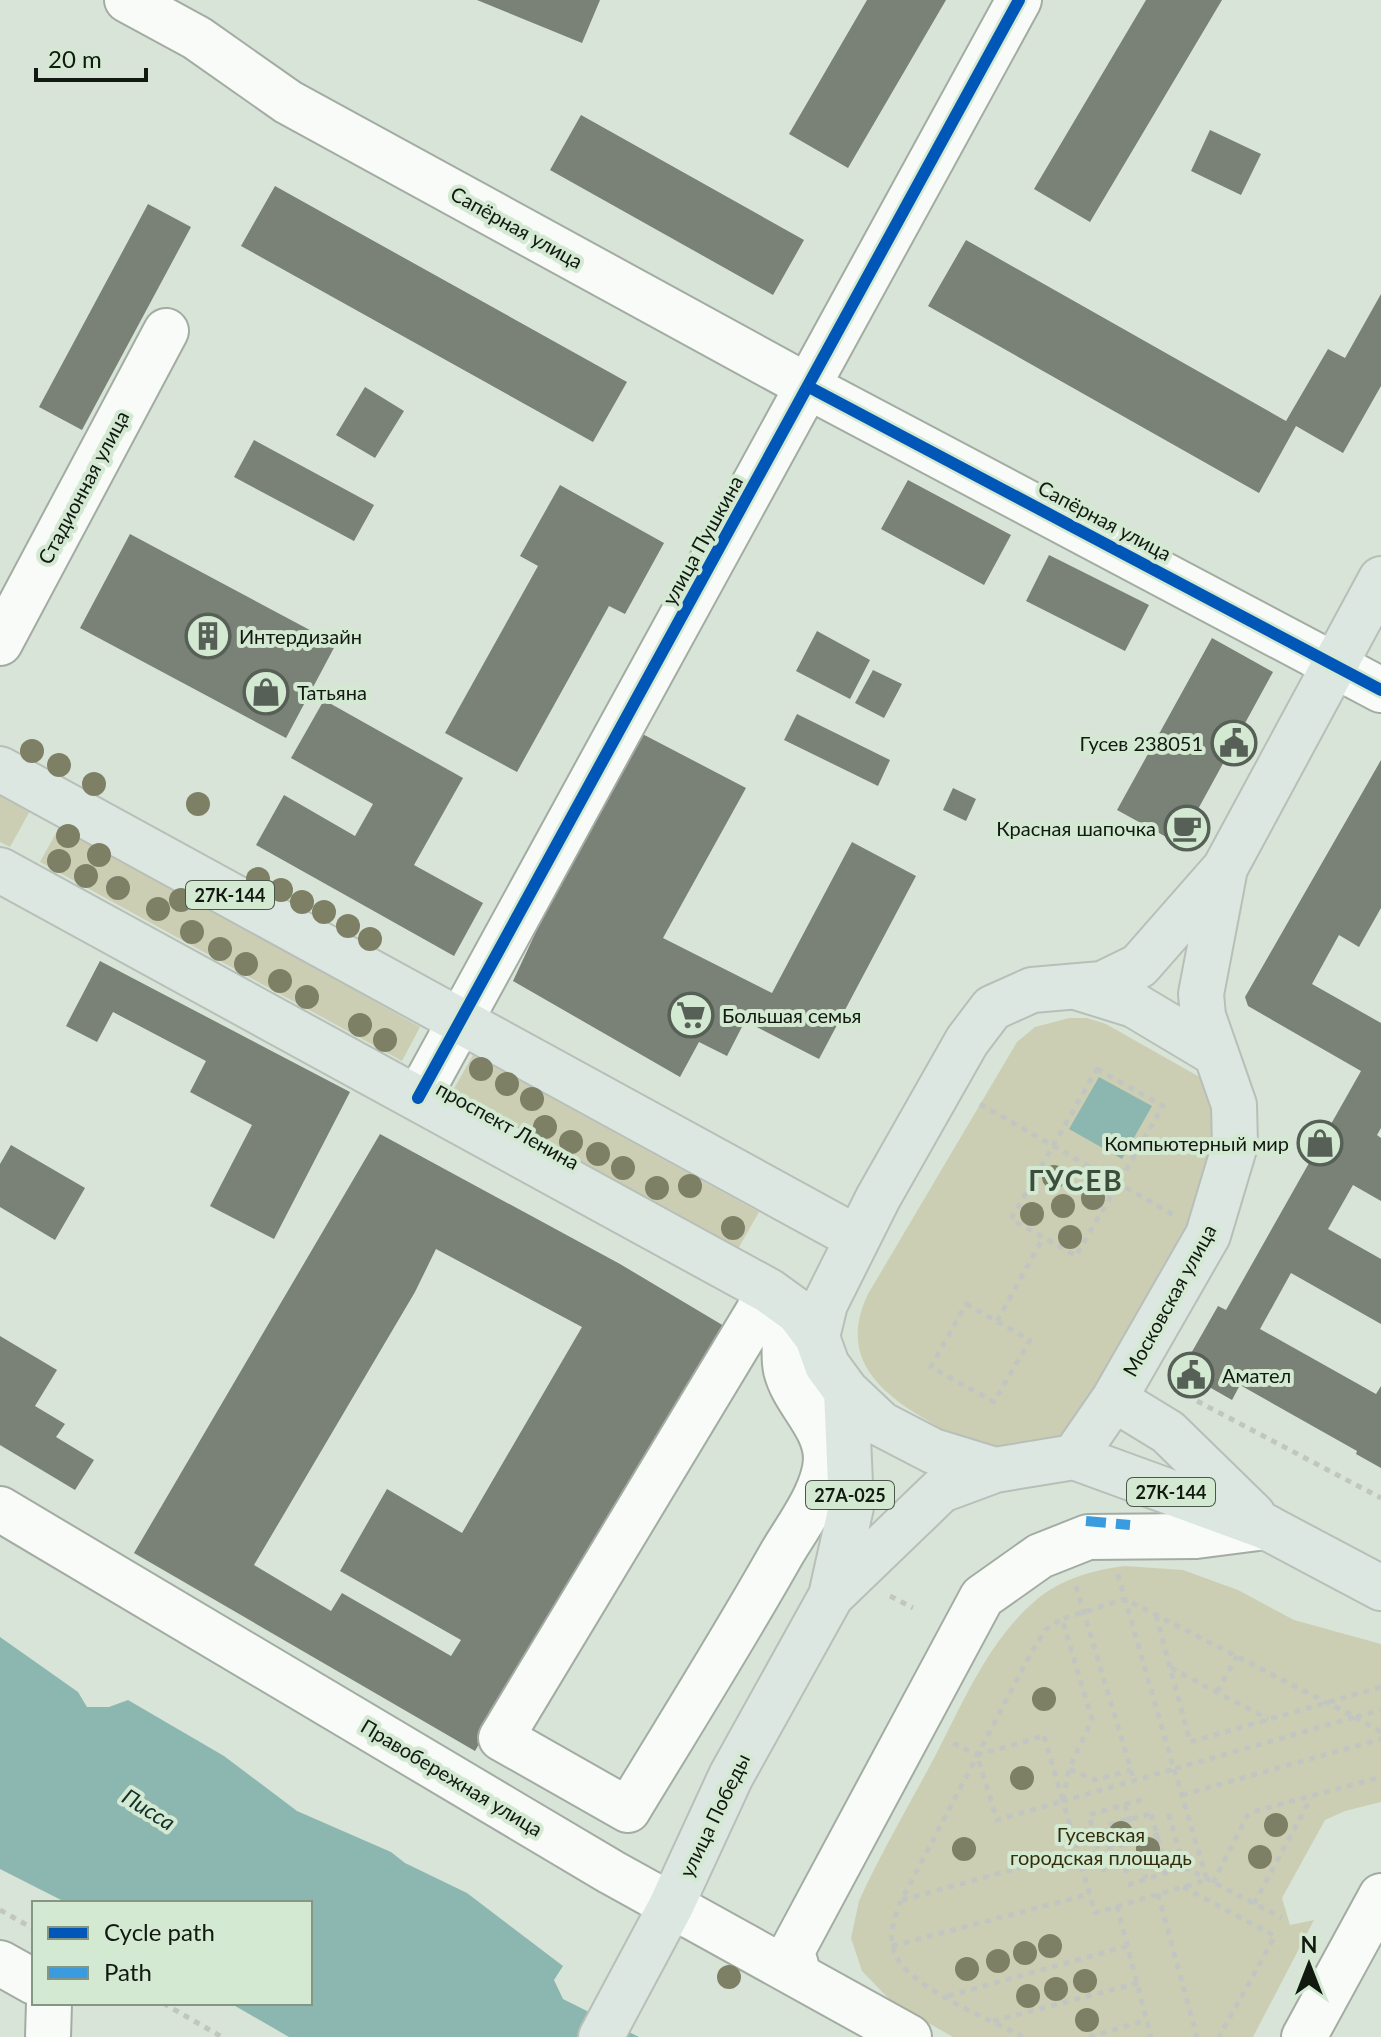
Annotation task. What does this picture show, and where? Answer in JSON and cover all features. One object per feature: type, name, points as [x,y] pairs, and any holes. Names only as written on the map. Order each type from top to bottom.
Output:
[{"type":"main road","name":"Московская улица","points":[[817,1337],[825,1304],[855,1237],[967,1041],[992,1008],[1032,990],[1102,984],[1139,966],[1225,868],[1381,579]]},
{"type":"main road","name":"27К-144","points":[[0,769],[855,1237]]},
{"type":"main road","name":"Московская улица","points":[[1074,1457],[1114,1399],[1208,1235],[1235,1145],[1234,1105],[1203,1016],[1201,994],[1225,868]]},
{"type":"main road","name":"проспект Ленина","points":[[0,870],[769,1291],[798,1312],[817,1337],[827,1365],[846,1391]]},
{"type":"main road","name":"Московская улица","points":[[1073,986],[1134,1005],[1216,1054]]},
{"type":"main road","points":[[846,1391],[881,1424],[933,1451],[995,1470],[1074,1457]]},
{"type":"main road","name":"27А-025","points":[[831,1596],[851,1507],[846,1391]]},
{"type":"main road","name":"27К-144","points":[[1114,1399],[1168,1432],[1266,1527]]},
{"type":"main road","name":"27К-144","points":[[1074,1457],[1266,1527],[1381,1588]]},
{"type":"main road","name":"27А-025","points":[[831,1596],[941,1490],[995,1470]]},
{"type":"main road","name":"улица Победы","points":[[601,2037],[663,1921],[731,1776],[831,1596]]},
{"type":"street","name":"Сапёрная улица","points":[[127,0],[197,38],[288,102],[809,387],[1381,690]]},
{"type":"street","name":"улица Пушкина","points":[[418,1098],[1019,0]]},
{"type":"street","name":"Стадионная улица","points":[[0,643],[166,331]]},
{"type":"street","points":[[765,1300],[775,1305],[788,1336],[785,1367],[821,1437],[826,1459],[818,1486],[773,1569],[628,1810],[501,1738],[765,1300]]},
{"type":"street","name":"Правобережная улица","points":[[0,1509],[663,1921],[799,1976],[909,2037]]},
{"type":"street","points":[[1086,1521],[1130,1525]]},
{"type":"street","points":[[799,1976],[792,1951],[982,1597],[1040,1556],[1088,1537],[1196,1536],[1266,1527]]},
{"type":"street","points":[[1304,2037],[1381,1896]]},
{"type":"street","points":[[0,1963],[32,1981]]},
{"type":"street","points":[[48,2037],[49,2005]]},
{"type":"path","points":[[1097,1069],[1163,1106],[1119,1183],[1076,1256],[1011,1219],[1097,1069]]},
{"type":"path","points":[[980,1104],[1180,1218]]},
{"type":"path","points":[[996,1321],[1043,1238]]},
{"type":"path","points":[[966,1304],[996,1321],[1030,1340],[994,1402],[931,1367],[966,1304]]},
{"type":"path","points":[[1192,1399],[1381,1498]]},
{"type":"path","points":[[1119,1576],[1174,1769],[1210,1881]]},
{"type":"path","points":[[1076,1586],[1134,1780]]},
{"type":"path","points":[[1023,2037],[903,1968],[892,1946],[895,1913],[1040,1637],[1062,1619],[1125,1599],[1381,1732]]},
{"type":"path","points":[[1155,1613],[1190,1742],[1381,1687]]},
{"type":"path","points":[[1062,1619],[1091,1713],[1090,1728],[1069,1769],[1063,1801]]},
{"type":"path","points":[[1217,1692],[1237,1656]]},
{"type":"path","points":[[1170,1667],[1269,1719]]},
{"type":"path","points":[[977,1755],[997,1820],[1381,1710]]},
{"type":"path","points":[[953,1743],[977,1755],[1044,1736],[1095,1913],[1210,1881],[1247,1816],[1381,1777]]},
{"type":"path","points":[[1182,1795],[1381,1739]]},
{"type":"path","points":[[1069,1769],[1095,1780],[1131,1770]]},
{"type":"path","points":[[1254,1904],[1312,1798]]},
{"type":"path","points":[[1104,1872],[1089,1815],[1144,1799]]},
{"type":"path","points":[[1125,1805],[1146,1879]]},
{"type":"path","points":[[1167,1809],[1184,1867],[1282,1918]]},
{"type":"path","points":[[1151,1814],[1160,1834],[1164,1860],[1120,1872],[1110,1848],[1107,1825],[1129,1820],[1151,1814]]},
{"type":"path","points":[[1110,1848],[1160,1834]]},
{"type":"path","points":[[901,1901],[1077,1852]]},
{"type":"path","points":[[1128,1885],[1184,1867]]},
{"type":"path","points":[[1182,1887],[1275,1936],[1219,2037]]},
{"type":"path","points":[[892,1946],[1090,1894]]},
{"type":"path","points":[[1158,1894],[1197,2037]]},
{"type":"path","points":[[1117,1906],[1151,2037]]},
{"type":"path","points":[[0,1910],[32,1928]]},
{"type":"path","points":[[948,1996],[1127,1946]]},
{"type":"path","points":[[993,2021],[1138,1983]]},
{"type":"path","points":[[166,2005],[222,2037]]},
{"type":"path","points":[[1089,2037],[1147,2020]]},
{"type":"green space","points":[[0,792],[31,809],[10,847],[0,842]]},
{"type":"green space","points":[[61,824],[420,1027],[402,1061],[40,862]]},
{"type":"green space","points":[[1069,1018],[1087,1018],[1106,1024],[1203,1079],[1216,1093],[1226,1159],[1073,1436],[1030,1457],[959,1438],[907,1408],[877,1383],[860,1352],[858,1335],[860,1315],[868,1294],[1017,1042],[1035,1027]]},
{"type":"green space","points":[[473,1055],[759,1212],[738,1249],[452,1092]]},
{"type":"green space","name":"Гусевская городская площадь","points":[[1125,1566],[1183,1570],[1238,1590],[1294,1620],[1381,1644],[1381,1802],[1345,1811],[1325,1820],[1282,1898],[1290,1925],[1314,1920],[1253,2037],[953,2037],[893,2003],[862,1971],[851,1938],[859,1901],[965,1696],[1003,1635],[1035,1601],[1055,1587],[1089,1573]]},
{"type":"water","points":[[1099,1077],[1152,1106],[1122,1159],[1069,1129]]},
{"type":"water","name":"Писса","points":[[0,1637],[78,1692],[87,1707],[109,1707],[128,1700],[224,1756],[297,1811],[391,1852],[405,1863],[467,1893],[563,1966],[554,1980],[563,1999],[639,2037],[289,2037],[233,2005],[312,2005],[312,1901],[63,1901],[0,1869]]},
{"type":"building","points":[[477,0],[600,0],[582,43]]},
{"type":"building","points":[[867,0],[946,0],[848,168],[789,134]]},
{"type":"building","points":[[1146,0],[1222,0],[1090,222],[1034,189]]},
{"type":"building","points":[[581,115],[804,240],[773,295],[550,170]]},
{"type":"building","points":[[1210,130],[1261,154],[1241,195],[1191,171]]},
{"type":"building","points":[[275,186],[627,382],[593,442],[241,246]]},
{"type":"building","points":[[148,204],[191,227],[82,430],[39,407]]},
{"type":"building","points":[[966,240],[1286,421],[1328,349],[1345,358],[1381,294],[1381,386],[1343,453],[1296,426],[1259,493],[928,306]]},
{"type":"building","points":[[365,387],[404,411],[375,458],[336,435]]},
{"type":"building","points":[[254,440],[374,505],[354,541],[234,477]]},
{"type":"building","points":[[908,480],[1011,535],[984,585],[881,529]]},
{"type":"building","points":[[560,485],[664,543],[625,614],[609,606],[517,772],[445,733],[538,566],[520,556]]},
{"type":"building","name":"Интердизайн","points":[[130,534],[336,644],[286,738],[80,628]]},
{"type":"building","points":[[1049,555],[1149,605],[1125,651],[1026,601]]},
{"type":"building","points":[[817,631],[870,660],[850,699],[796,671]]},
{"type":"building","points":[[1212,638],[1273,672],[1179,844],[1117,810]]},
{"type":"building","points":[[873,670],[902,684],[884,718],[855,703]]},
{"type":"building","points":[[324,700],[463,778],[414,865],[483,903],[454,956],[256,845],[284,795],[355,836],[373,804],[291,758]]},
{"type":"building","points":[[797,714],[890,760],[878,786],[784,740]]},
{"type":"building","points":[[631,728],[746,788],[663,938],[772,993],[852,842],[916,876],[819,1059],[745,1021],[727,1056],[699,1042],[680,1077],[513,981],[542,919],[533,915]]},
{"type":"building","points":[[1381,760],[1381,908],[1359,947],[1339,935],[1312,984],[1381,1023],[1381,1128],[1377,1135],[1381,1138],[1381,1201],[1353,1185],[1328,1229],[1381,1259],[1381,1324],[1291,1273],[1260,1329],[1376,1394],[1381,1386],[1381,1468],[1356,1454],[1357,1451],[1240,1385],[1232,1400],[1181,1371],[1218,1306],[1226,1310],[1361,1071],[1248,1006],[1245,997]]},
{"type":"building","points":[[953,788],[976,799],[966,821],[943,810]]},
{"type":"building","points":[[100,961],[350,1092],[274,1239],[210,1206],[252,1125],[190,1092],[206,1061],[113,1012],[97,1042],[66,1026]]},
{"type":"building","points":[[380,1134],[620,1264],[724,1326],[475,1751],[134,1553]],"holes":[[[436,1249],[582,1327],[462,1533],[387,1489],[340,1571],[461,1640],[451,1656],[342,1593],[331,1611],[254,1565],[415,1292]]]},
{"type":"building","points":[[11,1145],[85,1188],[55,1240],[0,1207],[0,1164]]},
{"type":"building","points":[[0,1336],[57,1370],[35,1406],[65,1424],[56,1437],[94,1460],[75,1490],[0,1445]]},
{"type":"marked path","points":[[1086,1521],[1130,1525]]},
{"type":"cycle path","points":[[418,1098],[1019,0]]},
{"type":"cycle path","points":[[809,387],[1381,690]]},
{"type":"place","name":"Интердизайн","points":[[208,636]]},
{"type":"place","name":"Татьяна","points":[[266,692]]},
{"type":"place","name":"Гусев 238051","points":[[1234,743]]},
{"type":"place","name":"Красная шапочка","points":[[1187,828]]},
{"type":"place","name":"Большая семья","points":[[691,1015]]},
{"type":"place","name":"Компьютерный мир","points":[[1320,1143]]},
{"type":"place","name":"Амател","points":[[1191,1375]]},
{"type":"district","name":"ГУСЕВ","points":[[1076,1180]]}]
